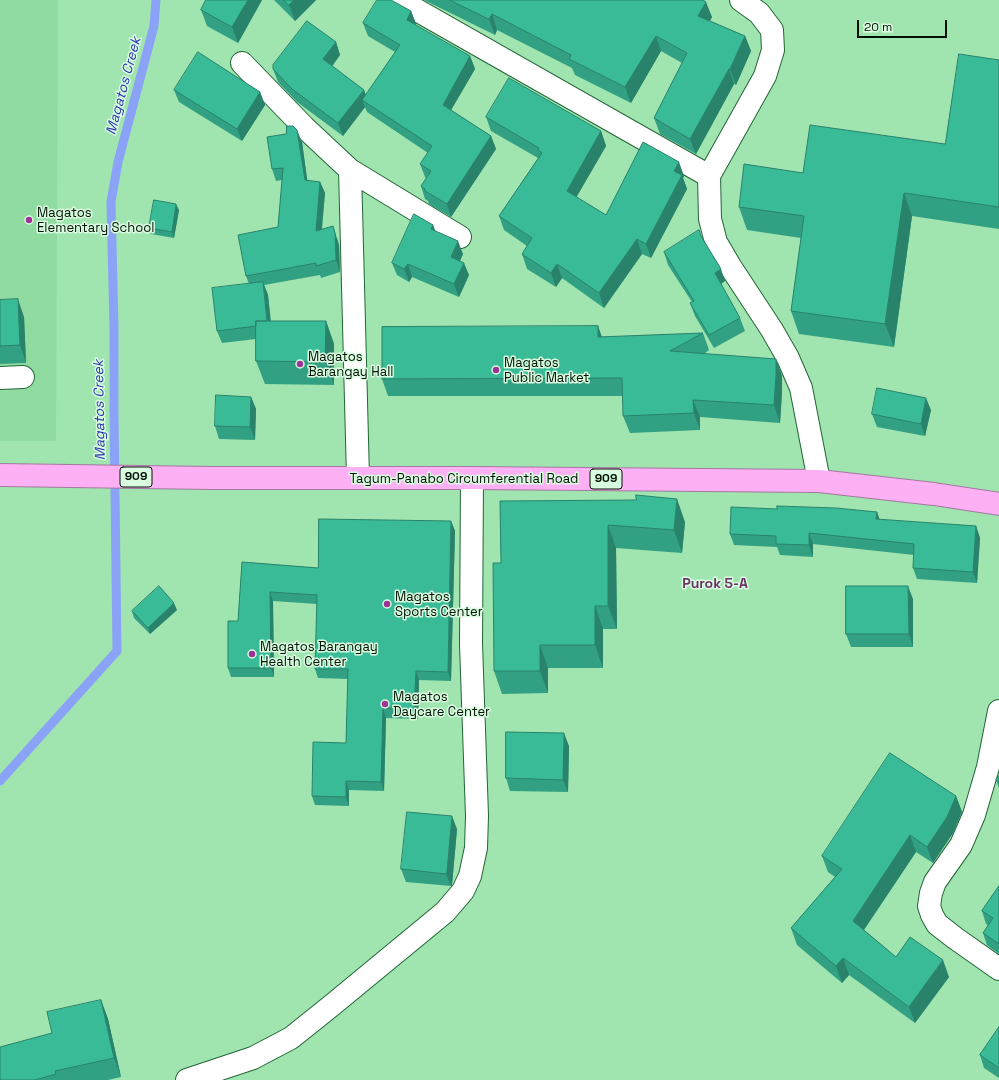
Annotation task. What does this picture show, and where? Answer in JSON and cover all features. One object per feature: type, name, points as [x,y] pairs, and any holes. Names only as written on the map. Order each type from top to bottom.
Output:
[{"type":"highway","name":"Tagum-Panabo Circumferential Road","points":[[0,475],[211,478],[472,478],[819,481],[934,494],[999,504]]},
{"type":"street","points":[[399,0],[709,176]]},
{"type":"street","points":[[741,0],[759,13],[772,30],[773,50],[765,76],[709,176],[710,219],[716,242],[772,330],[788,358],[802,388],[819,481]]},
{"type":"street","points":[[242,63],[304,127],[350,170],[460,237]]},
{"type":"street","points":[[350,170],[358,478]]},
{"type":"street","points":[[0,378],[23,377]]},
{"type":"street","points":[[187,1080],[253,1058],[291,1038],[445,912],[463,891],[470,876],[476,848],[477,822],[471,644],[472,478]]},
{"type":"street","points":[[999,716],[988,767],[974,815],[961,845],[935,882],[929,906],[937,924],[999,969]]},
{"type":"shaded area","name":"Magatos Elementary School","points":[[0,0],[58,0],[56,441],[0,441]]},
{"type":"building","points":[[206,0],[248,0],[232,27],[201,10]]},
{"type":"building","points":[[284,0],[294,0],[289,5]]},
{"type":"building","points":[[377,0],[391,0],[411,11],[407,20],[470,56],[443,105],[491,136],[447,204],[425,191],[425,189],[421,186],[431,171],[420,164],[432,146],[362,100],[400,45],[363,23]]},
{"type":"building","points":[[450,0],[703,0],[706,2],[698,16],[745,36],[730,69],[690,139],[654,118],[687,53],[656,36],[625,87],[569,59],[571,55],[492,14],[489,19]]},
{"type":"building","points":[[307,21],[336,42],[323,59],[364,90],[338,123],[292,89],[273,69],[273,65]]},
{"type":"building","points":[[198,52],[260,92],[237,129],[174,90]]},
{"type":"building","points":[[959,54],[999,60],[999,207],[904,193],[885,324],[791,311],[804,216],[739,207],[744,164],[803,173],[810,125],[945,144]]},
{"type":"building","points":[[509,78],[601,131],[567,191],[606,215],[643,142],[679,162],[674,171],[682,175],[646,244],[637,239],[599,293],[557,264],[551,273],[522,254],[532,238],[499,216],[542,153],[538,150],[539,148],[486,117]]},
{"type":"building","points":[[287,126],[293,126],[297,130],[305,180],[320,182],[316,231],[333,226],[335,233],[336,260],[316,266],[316,263],[246,276],[238,235],[278,227],[283,168],[272,169],[267,137],[286,134]]},
{"type":"building","points":[[154,200],[176,204],[172,232],[149,228]]},
{"type":"building","points":[[414,214],[433,225],[431,229],[458,241],[451,257],[464,263],[454,284],[408,264],[404,269],[392,263]]},
{"type":"building","points":[[699,230],[701,236],[721,269],[715,273],[740,318],[709,335],[690,303],[694,301],[664,252]]},
{"type":"building","points":[[263,282],[267,321],[256,321],[256,326],[217,331],[212,288]]},
{"type":"building","points":[[18,299],[20,345],[0,346],[0,300]]},
{"type":"building","points":[[256,321],[326,321],[325,362],[256,361]]},
{"type":"building","points":[[598,326],[598,337],[703,333],[670,351],[776,359],[774,405],[693,400],[694,413],[623,416],[622,378],[382,379],[382,327]]},
{"type":"building","points":[[877,388],[926,398],[921,424],[872,414]]},
{"type":"building","points":[[216,395],[251,397],[250,427],[215,426]]},
{"type":"building","points":[[636,495],[677,499],[674,530],[608,525],[608,606],[595,606],[595,645],[540,645],[540,671],[494,671],[493,563],[501,563],[500,501],[636,500]]},
{"type":"building","points":[[777,506],[836,508],[877,512],[876,519],[976,526],[973,572],[913,568],[914,544],[809,533],[809,545],[776,544],[776,536],[730,534],[731,507],[777,509]]},
{"type":"building","points":[[319,519],[451,521],[448,672],[416,671],[414,709],[383,708],[381,782],[346,781],[346,797],[312,796],[313,742],[346,743],[348,669],[315,669],[317,595],[270,592],[271,668],[228,668],[228,621],[238,621],[242,562],[318,568]]},
{"type":"building","points":[[159,586],[174,603],[148,628],[132,611]]},
{"type":"building","points":[[846,586],[908,586],[909,634],[846,634]]},
{"type":"building","points":[[506,732],[564,733],[563,780],[506,778]]},
{"type":"building","points":[[890,753],[956,796],[947,817],[927,847],[910,835],[853,921],[896,957],[910,937],[943,960],[909,1007],[843,958],[836,966],[791,928],[842,869],[822,856]]},
{"type":"building","points":[[407,812],[452,816],[446,874],[401,869]]},
{"type":"building","points":[[999,886],[999,944],[983,933],[993,918],[982,911]]},
{"type":"building","points":[[101,1000],[114,1058],[55,1071],[56,1074],[35,1080],[0,1080],[0,1047],[52,1033],[47,1012]]},
{"type":"building","points":[[999,1027],[999,1068],[980,1055]]},
{"type":"waterway","name":"Magatos Creek","points":[[0,781],[117,651],[114,328],[111,202],[118,162],[154,26],[156,0]]},
{"type":"place","name":"Magatos Elementary School","points":[[29,220]]},
{"type":"place","name":"Magatos Barangay Hall","points":[[300,364]]},
{"type":"place","name":"Magatos Public Market","points":[[496,370]]},
{"type":"place","name":"Magatos Sports Center","points":[[387,604]]},
{"type":"place","name":"Magatos Barangay Health Center","points":[[252,654]]},
{"type":"place","name":"Magatos Daycare Center","points":[[385,704]]},
{"type":"district","name":"Purok 5-A","points":[[715,584]]}]
